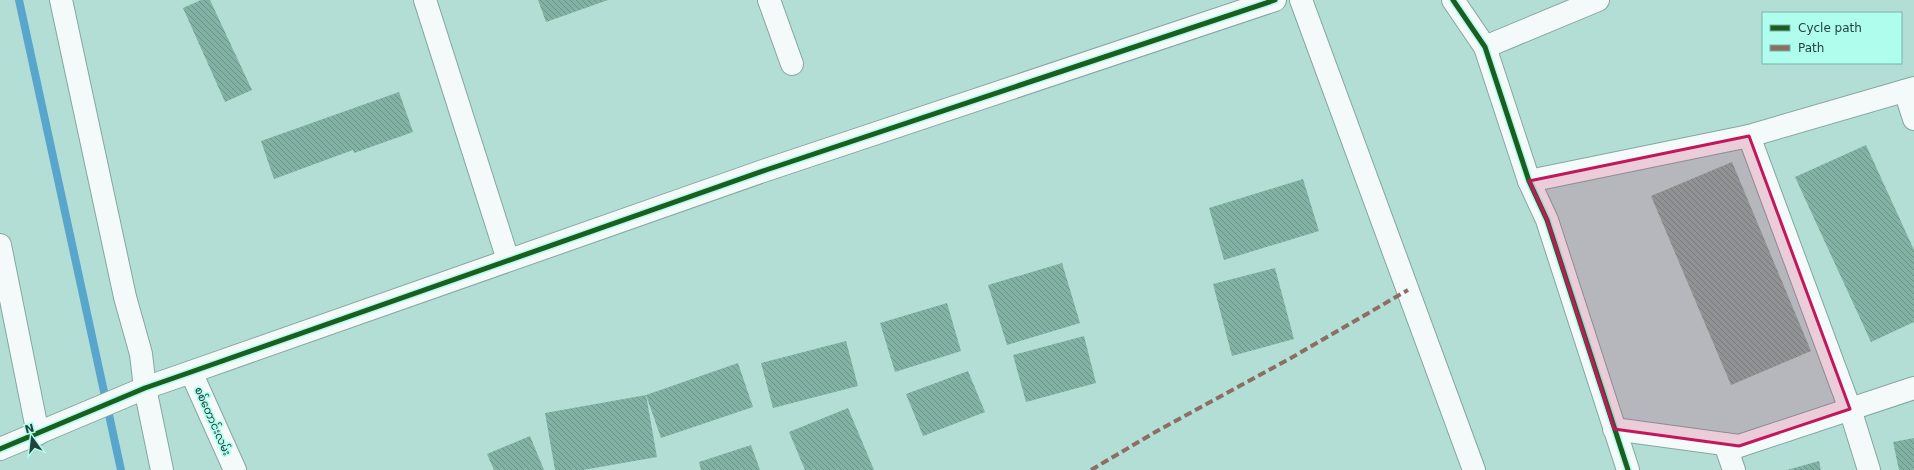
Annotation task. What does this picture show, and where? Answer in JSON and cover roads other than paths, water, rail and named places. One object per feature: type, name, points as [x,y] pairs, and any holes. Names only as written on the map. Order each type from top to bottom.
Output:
[{"type":"street","points":[[61,0],[125,296],[141,354],[145,388],[162,470]]},
{"type":"street","points":[[425,0],[508,260]]},
{"type":"street","points":[[769,0],[792,64]]},
{"type":"street","points":[[0,449],[145,388],[508,260],[766,170],[1275,0]]},
{"type":"street","points":[[1301,0],[1474,470]]},
{"type":"street","points":[[1453,0],[1485,47],[1529,181],[1547,220],[1628,470]]},
{"type":"street","points":[[1485,47],[1598,0]]},
{"type":"street","points":[[1529,181],[1749,136],[1910,90],[1914,119]]},
{"type":"street","points":[[1749,136],[1850,409],[1869,470]]},
{"type":"street","points":[[0,245],[38,434]]},
{"type":"street","name":"စစ်တောင်းလမ်း","points":[[191,372],[235,470]]},
{"type":"street","points":[[1614,429],[1739,446],[1914,388]]},
{"type":"street","points":[[1725,444],[1734,470]]},
{"type":"waterway","points":[[19,0],[121,470]]}]
